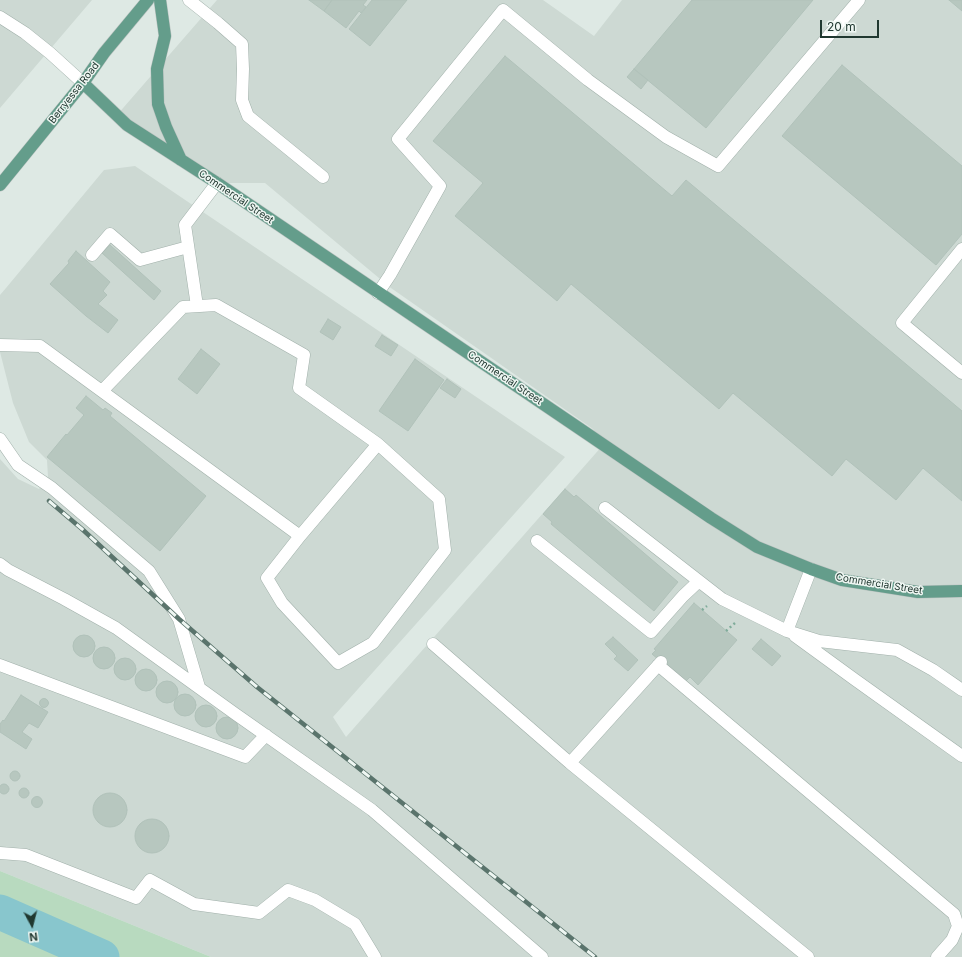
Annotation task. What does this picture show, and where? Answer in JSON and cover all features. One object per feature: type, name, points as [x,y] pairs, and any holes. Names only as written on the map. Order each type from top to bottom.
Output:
[{"type":"main road","name":"Berryessa Road","points":[[0,185],[83,83],[104,53],[148,0]]},
{"type":"main road","points":[[160,0],[165,36],[157,69],[158,104],[166,127],[181,160]]},
{"type":"main road","name":"Commercial Street","points":[[83,83],[127,125],[217,183],[711,518],[757,547],[811,570],[842,580],[918,592],[962,591]]},
{"type":"lane","points":[[189,0],[242,44],[242,100],[248,116],[323,177]]},
{"type":"lane","points":[[378,293],[390,275],[440,186],[398,138],[503,10],[588,80],[666,138],[718,166],[859,0]]},
{"type":"lane","points":[[0,17],[25,33],[83,83]]},
{"type":"lane","points":[[197,306],[185,225],[217,183]]},
{"type":"lane","points":[[92,255],[110,234],[140,260],[188,247]]},
{"type":"lane","points":[[962,249],[902,323],[962,374]]},
{"type":"lane","points":[[102,391],[184,308],[216,305],[304,355],[299,388],[378,444],[439,498],[445,550],[373,643],[338,663],[282,603],[267,578],[300,536],[378,444]]},
{"type":"lane","points":[[0,345],[40,346],[300,536]]},
{"type":"lane","points":[[0,439],[18,466],[52,488],[149,571],[179,619],[199,687]]},
{"type":"lane","points":[[605,508],[722,599],[788,631],[819,641],[897,650],[933,670],[962,690]]},
{"type":"lane","points":[[537,541],[651,632],[682,596],[698,581]]},
{"type":"lane","points":[[3,570],[64,599],[116,628],[372,810],[542,957]]},
{"type":"lane","points":[[788,631],[811,570]]},
{"type":"lane","points":[[788,631],[962,756]]},
{"type":"lane","points":[[433,644],[570,763],[808,957]]},
{"type":"lane","points":[[570,763],[660,663],[954,914],[958,926],[952,940],[937,957]]},
{"type":"lane","points":[[0,665],[245,757],[266,735]]},
{"type":"lane","points":[[0,853],[26,855],[136,898],[150,880],[194,904],[259,913],[288,890],[315,900],[355,924],[375,957]]},
{"type":"shaded area","points":[[0,0],[92,0],[0,108]]},
{"type":"shaded area","points":[[217,0],[543,0],[594,36],[622,0],[962,0],[962,957],[211,957],[0,871],[0,459],[18,479],[39,489],[48,477],[47,460],[29,442],[13,403],[0,352],[0,295],[104,170],[135,166],[565,457],[333,717],[346,737],[603,445],[593,429],[391,288],[265,183],[217,183],[117,115]]},
{"type":"green space","points":[[0,871],[5,873],[211,957],[0,957]]},
{"type":"building","points":[[309,0],[332,0],[324,11]]},
{"type":"building","points":[[332,0],[367,0],[363,5],[366,7],[361,13],[359,11],[346,28],[324,11]]},
{"type":"building","points":[[372,0],[407,0],[370,46],[349,29]]},
{"type":"building","points":[[692,0],[813,0],[706,128],[634,69]]},
{"type":"building","points":[[949,0],[962,0],[962,11]]},
{"type":"building","points":[[505,56],[672,196],[686,180],[962,411],[962,501],[923,468],[896,500],[846,459],[832,476],[733,393],[719,409],[571,284],[557,301],[455,216],[483,183],[433,141]]},
{"type":"building","points":[[842,65],[962,166],[962,234],[936,265],[782,136]]},
{"type":"building","points":[[634,69],[648,80],[641,89],[627,77]]},
{"type":"building","points":[[110,245],[161,291],[154,300],[102,253]]},
{"type":"building","points":[[76,251],[110,282],[103,291],[107,295],[98,304],[118,320],[108,333],[86,316],[50,284],[69,263],[68,261]]},
{"type":"building","points":[[328,319],[341,327],[333,340],[320,332]]},
{"type":"building","points":[[382,335],[398,345],[391,356],[375,346]]},
{"type":"building","points":[[201,349],[220,364],[197,394],[178,379]]},
{"type":"building","points":[[415,359],[444,380],[408,431],[379,411]]},
{"type":"building","points":[[447,379],[461,389],[455,398],[440,388]]},
{"type":"building","points":[[86,396],[103,410],[105,408],[112,413],[110,416],[206,496],[160,551],[47,457],[84,415],[76,408]]},
{"type":"building","points":[[565,489],[574,497],[576,495],[678,582],[654,611],[551,524],[552,522],[543,514]]},
{"type":"building","points":[[694,603],[737,640],[698,685],[690,677],[685,682],[652,654],[656,650],[654,649]]},
{"type":"building","points":[[84,635],[92,638],[95,646],[92,654],[84,657],[76,654],[73,646],[76,638]]},
{"type":"building","points":[[613,637],[638,660],[628,671],[614,659],[617,656],[605,644]]},
{"type":"building","points":[[761,639],[781,656],[772,666],[752,649]]},
{"type":"building","points":[[104,647],[108,648],[114,654],[114,662],[108,668],[104,669],[100,668],[94,662],[93,658],[94,654],[100,648]]},
{"type":"building","points":[[125,658],[133,661],[136,669],[133,677],[125,680],[117,677],[114,669],[117,661]]},
{"type":"building","points":[[146,669],[154,672],[157,680],[154,688],[146,691],[138,688],[135,680],[138,672]]},
{"type":"building","points":[[167,681],[175,684],[178,692],[175,700],[167,703],[159,700],[156,692],[159,684]]},
{"type":"building","points":[[185,694],[193,697],[196,705],[193,713],[185,716],[177,713],[174,705],[177,697]]},
{"type":"building","points":[[21,695],[48,712],[38,728],[29,723],[22,732],[32,739],[26,749],[0,732],[0,724],[3,720],[4,721]]},
{"type":"building","points":[[42,699],[46,699],[48,703],[46,707],[42,707],[40,705],[40,701]]},
{"type":"building","points":[[206,705],[214,708],[217,716],[214,724],[206,727],[198,724],[195,716],[198,708]]},
{"type":"building","points":[[227,717],[235,720],[238,728],[235,736],[227,739],[219,736],[216,728],[219,720]]},
{"type":"building","points":[[13,771],[17,771],[19,772],[19,780],[13,781],[10,778],[10,774]]},
{"type":"building","points":[[2,784],[6,784],[8,785],[8,793],[2,794],[-1,791],[-1,787]]},
{"type":"building","points":[[22,788],[26,788],[28,789],[28,797],[22,798],[19,795],[19,791]]},
{"type":"building","points":[[113,793],[122,798],[126,803],[126,817],[122,822],[117,826],[107,827],[103,826],[94,817],[93,807],[94,803],[103,794]]},
{"type":"building","points":[[35,797],[39,797],[41,798],[41,806],[35,807],[32,804],[32,800]]},
{"type":"building","points":[[149,819],[155,819],[159,820],[166,826],[169,836],[168,843],[162,850],[155,853],[149,853],[145,852],[138,846],[135,839],[135,833],[136,829],[142,822]]},
{"type":"waterway","points":[[0,912],[102,957]]},
{"type":"railway","points":[[49,501],[82,529],[179,619],[257,687],[595,957]]}]
